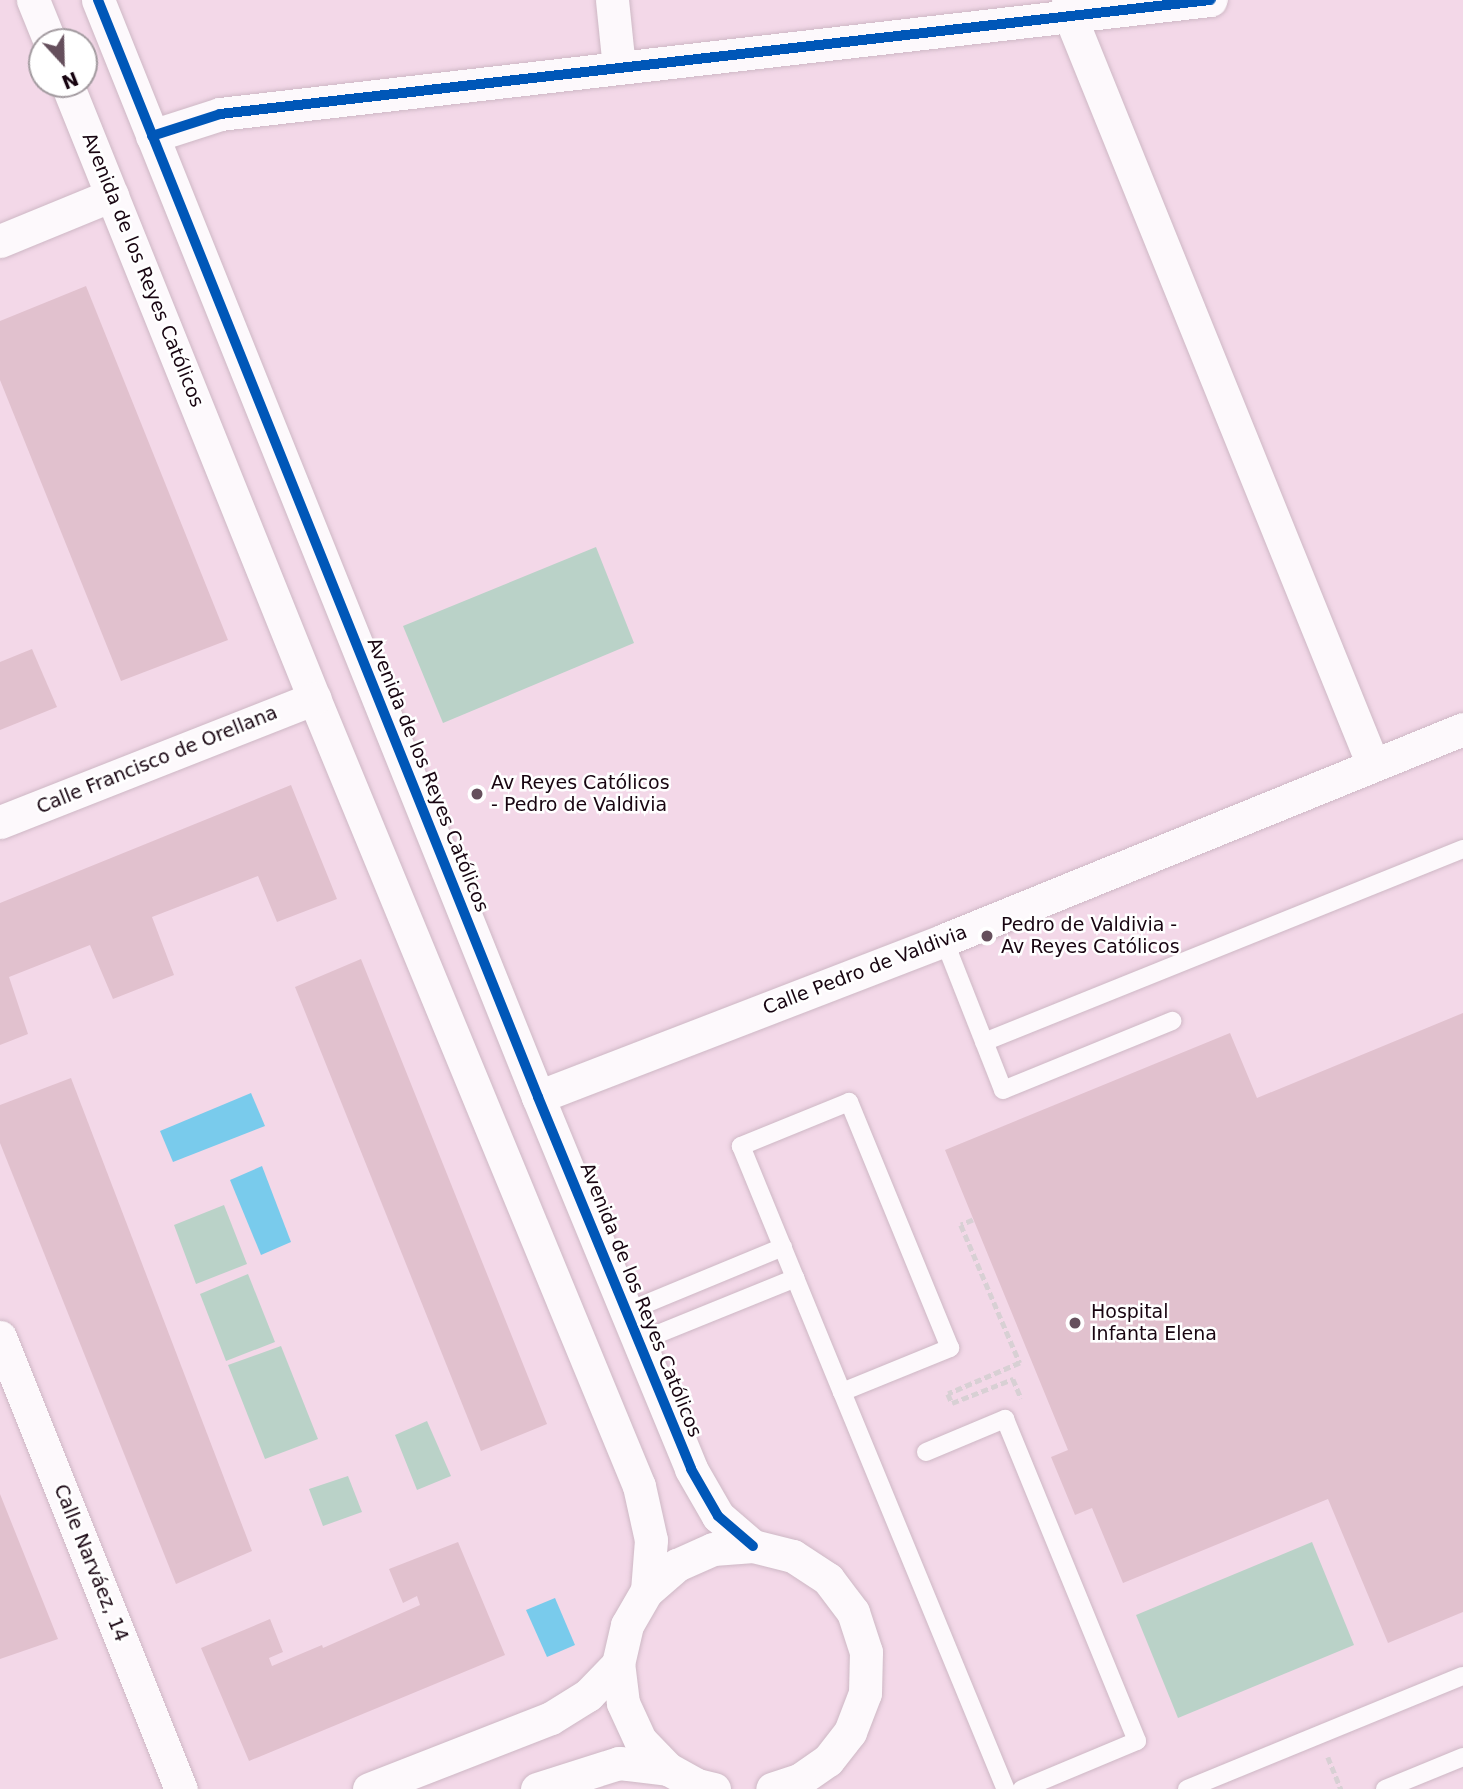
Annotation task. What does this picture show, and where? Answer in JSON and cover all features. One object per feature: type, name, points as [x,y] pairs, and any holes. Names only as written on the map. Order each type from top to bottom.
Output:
[{"type":"street","points":[[33,0],[44,28]]},
{"type":"street","name":"Avenida de los Reyes Católicos","points":[[98,0],[538,1097],[691,1469],[718,1516],[753,1546]]},
{"type":"street","points":[[612,0],[620,68]]},
{"type":"street","points":[[152,136],[220,114],[620,68],[1069,8],[1210,0]]},
{"type":"street","points":[[1069,8],[1373,765]]},
{"type":"street","name":"Avenida de los Reyes Católicos","points":[[73,98],[314,698],[639,1486],[651,1539],[647,1591]]},
{"type":"street","points":[[0,241],[112,195]]},
{"type":"street","name":"Calle Francisco de Orellana","points":[[0,822],[314,698]]},
{"type":"street","name":"Calle Pedro de Valdivia","points":[[538,1097],[944,940],[1463,729]]},
{"type":"street","name":"Calle Narváez, 14","points":[[0,1337],[181,1789]]},
{"type":"street","points":[[714,1789],[697,1785],[668,1769],[640,1740],[623,1703],[618,1664],[627,1625],[647,1591],[677,1565],[713,1549],[753,1546],[793,1556],[828,1579],[853,1612],[866,1651],[865,1693],[850,1732],[834,1789]]},
{"type":"street","points":[[369,1789],[551,1718],[588,1695],[618,1664]]},
{"type":"street","points":[[772,1789],[799,1780],[828,1760],[850,1732]]},
{"type":"street","points":[[537,1789],[619,1763],[668,1769]]},
{"type":"lane","points":[[984,1042],[1463,849]]},
{"type":"lane","points":[[944,940],[1003,1090],[1172,1021]]},
{"type":"lane","points":[[842,1392],[950,1348],[849,1102],[741,1146],[796,1278],[842,1392],[1006,1789]]},
{"type":"lane","points":[[632,1327],[783,1247]]},
{"type":"lane","points":[[632,1327],[796,1278]]},
{"type":"lane","points":[[926,1452],[1005,1419],[1137,1741],[1022,1789]]},
{"type":"lane","points":[[1187,1789],[1463,1676]]},
{"type":"lane","points":[[1385,1789],[1463,1757]]},
{"type":"path","points":[[957,1390],[1020,1363],[961,1225],[973,1220]]},
{"type":"green space","points":[[596,547],[634,643],[443,723],[403,626]]},
{"type":"green space","points":[[224,1205],[247,1264],[196,1284],[174,1225]]},
{"type":"green space","points":[[248,1274],[275,1342],[226,1361],[200,1294]]},
{"type":"green space","points":[[281,1346],[318,1439],[265,1459],[228,1365]]},
{"type":"green space","points":[[427,1421],[451,1476],[417,1490],[395,1435]]},
{"type":"green space","points":[[348,1476],[362,1512],[323,1526],[309,1489]]},
{"type":"green space","points":[[1312,1542],[1354,1645],[1178,1718],[1136,1615]]},
{"type":"water","points":[[251,1093],[265,1126],[173,1162],[160,1131]]},
{"type":"water","points":[[262,1166],[291,1242],[261,1255],[230,1180]]},
{"type":"water","points":[[555,1598],[575,1645],[547,1657],[526,1610]]},
{"type":"building","points":[[86,286],[228,640],[121,681],[0,380],[0,321]]},
{"type":"building","points":[[32,649],[57,707],[0,730],[0,662]]},
{"type":"building","points":[[291,785],[337,899],[277,922],[258,876],[152,917],[174,975],[113,999],[90,945],[9,977],[28,1034],[0,1045],[0,903]]},
{"type":"building","points":[[361,959],[547,1424],[481,1451],[295,987]]},
{"type":"building","points":[[1463,1013],[1463,1612],[1388,1643],[1328,1499],[1123,1583],[1092,1508],[1075,1515],[1051,1457],[1068,1450],[945,1150],[1230,1033],[1257,1098]]},
{"type":"building","points":[[71,1078],[252,1551],[176,1584],[0,1143],[0,1105]]},
{"type":"building","points":[[0,1494],[58,1639],[0,1659]]},
{"type":"building","points":[[458,1542],[505,1655],[249,1761],[201,1648],[270,1619],[283,1652],[269,1658],[272,1666],[322,1645],[323,1648],[420,1605],[417,1596],[403,1603],[389,1569]]},
{"type":"cycle path","points":[[98,0],[538,1097],[691,1469],[718,1516],[753,1546]]},
{"type":"cycle path","points":[[152,136],[220,114],[1210,0]]},
{"type":"place","name":"Av Reyes Católicos - Pedro de Valdivia","points":[[477,794]]},
{"type":"place","name":"Pedro de Valdivia - Av Reyes Católicos","points":[[987,936]]},
{"type":"place","name":"Hospital Infanta Elena","points":[[1075,1323]]}]
